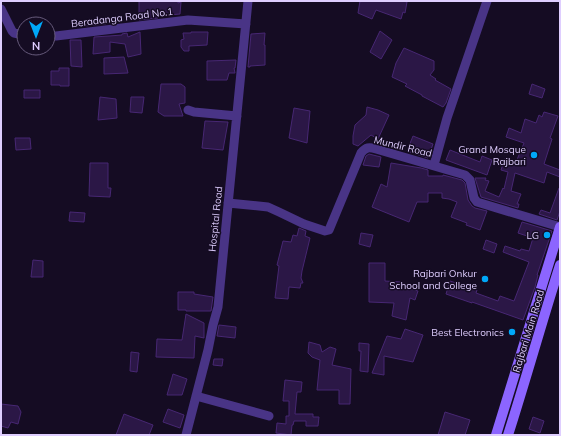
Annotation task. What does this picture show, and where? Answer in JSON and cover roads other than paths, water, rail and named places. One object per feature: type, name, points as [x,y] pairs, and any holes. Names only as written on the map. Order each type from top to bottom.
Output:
[{"type":"street","name":"Hospital Road","points":[[186,435],[208,350],[212,325],[218,307],[248,1]]},
{"type":"street","points":[[434,165],[447,118],[487,1]]},
{"type":"street","points":[[1,9],[12,31],[16,33]]},
{"type":"street","name":"Beradanga Road No.1","points":[[56,36],[188,20],[246,24]]},
{"type":"street","points":[[188,110],[194,112],[237,116]]},
{"type":"street","name":"Mundir Road","points":[[228,203],[268,207],[304,224],[327,231],[329,230],[361,153],[365,148],[369,147],[465,175],[470,180],[474,198],[478,202],[560,227]]},
{"type":"street","name":"Rajbari Main Road","points":[[499,434],[560,227]]},
{"type":"street","name":"Rajbari Main Road","points":[[508,435],[560,265]]},
{"type":"street","points":[[539,296],[549,299]]},
{"type":"street","points":[[196,396],[270,416]]},
{"type":"place","name":"Grand Mosque Rajbari","points":[[534,155]]},
{"type":"place","name":"LG","points":[[547,235]]},
{"type":"place","name":"Rajbari Onkur School and College","points":[[485,279]]},
{"type":"place","name":"Best Electronics","points":[[512,332]]}]
